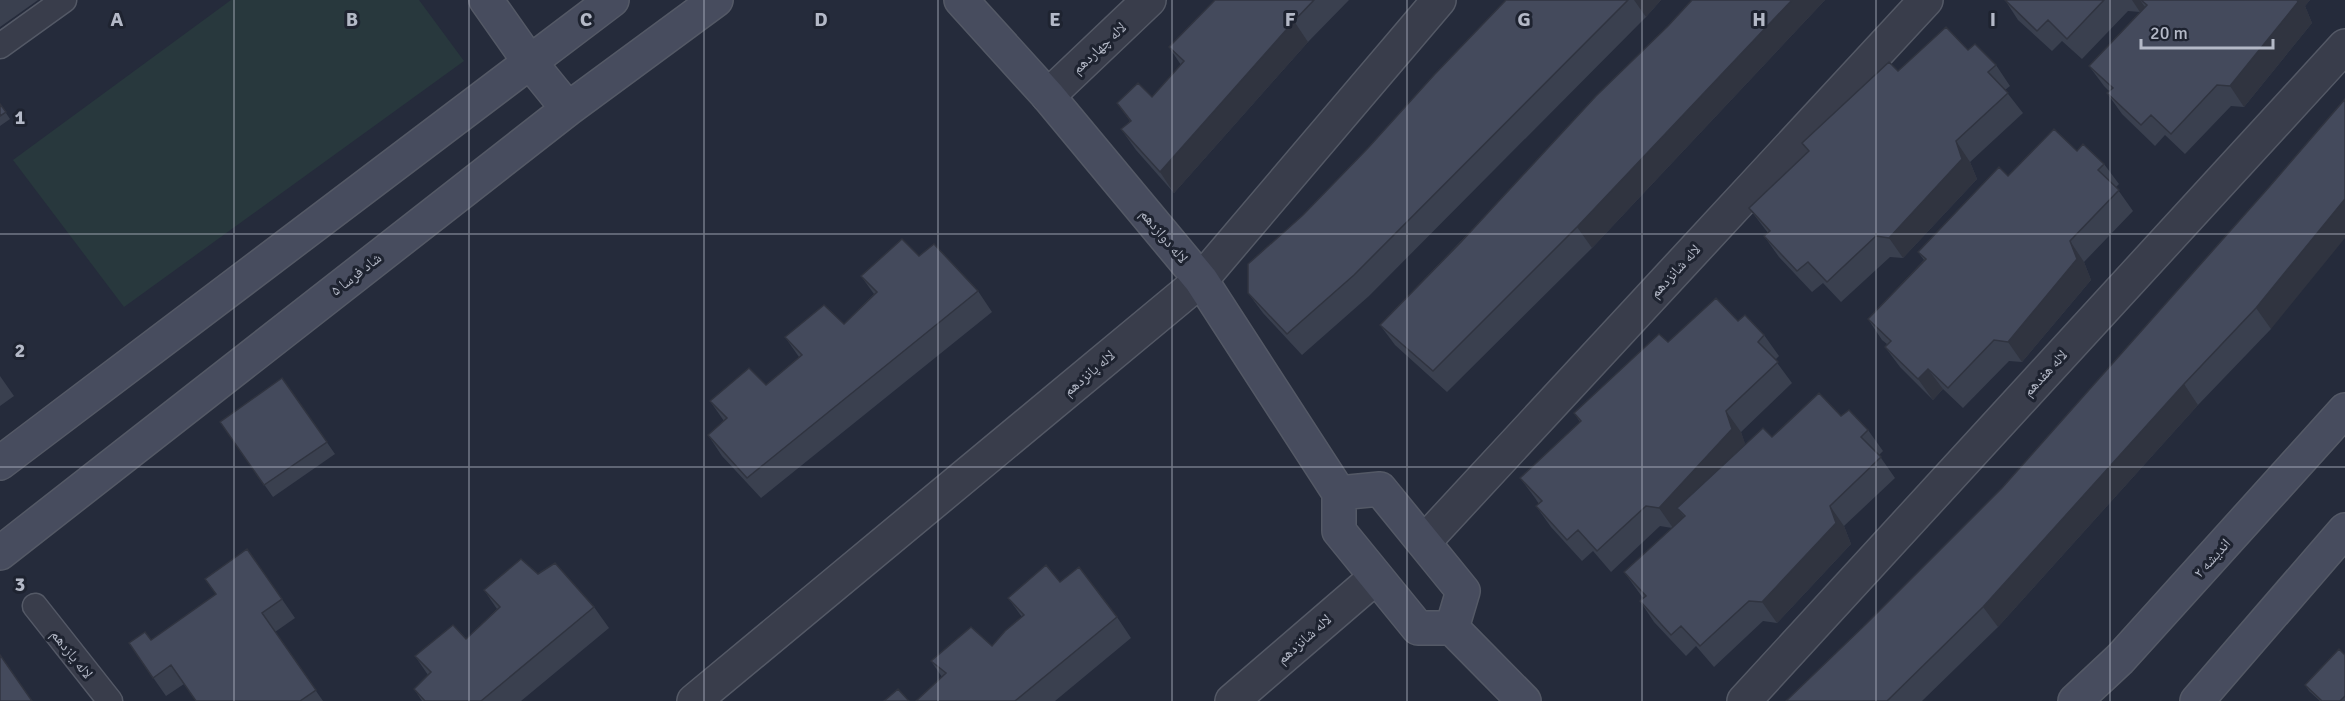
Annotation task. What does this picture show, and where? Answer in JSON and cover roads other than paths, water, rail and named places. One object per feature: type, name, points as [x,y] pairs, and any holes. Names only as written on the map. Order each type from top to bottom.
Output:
[{"type":"street","points":[[486,0],[529,61],[568,109]]},
{"type":"street","points":[[0,463],[612,0]]},
{"type":"street","name":"شاد فرسا ۵","points":[[0,553],[568,109],[716,0]]},
{"type":"street","name":"لاله دوازدهم","points":[[961,0],[1048,96],[1201,280],[1339,493]]},
{"type":"street","name":"لاله چهاردهم","points":[[1048,96],[1149,0]]},
{"type":"street","name":"لاله پانزدهم","points":[[694,701],[1201,280],[1439,0]]},
{"type":"street","name":"لاله شانزدهم","points":[[1424,542],[1926,0]]},
{"type":"street","name":"لاله هفدهم","points":[[1744,701],[2345,46]]},
{"type":"street","name":"اندیشه ۲","points":[[2075,701],[2120,659],[2345,410]]},
{"type":"street","points":[[1452,628],[1463,591],[1380,489],[1339,493],[1339,531],[1418,628],[1452,628],[1524,701]]},
{"type":"street","points":[[2197,701],[2345,530]]},
{"type":"street","name":"لاله شانزدهم","points":[[1232,701],[1376,577]]},
{"type":"lane","points":[[0,46],[64,0]]},
{"type":"lane","name":"لاله یازدهم","points":[[35,606],[110,701]]}]
